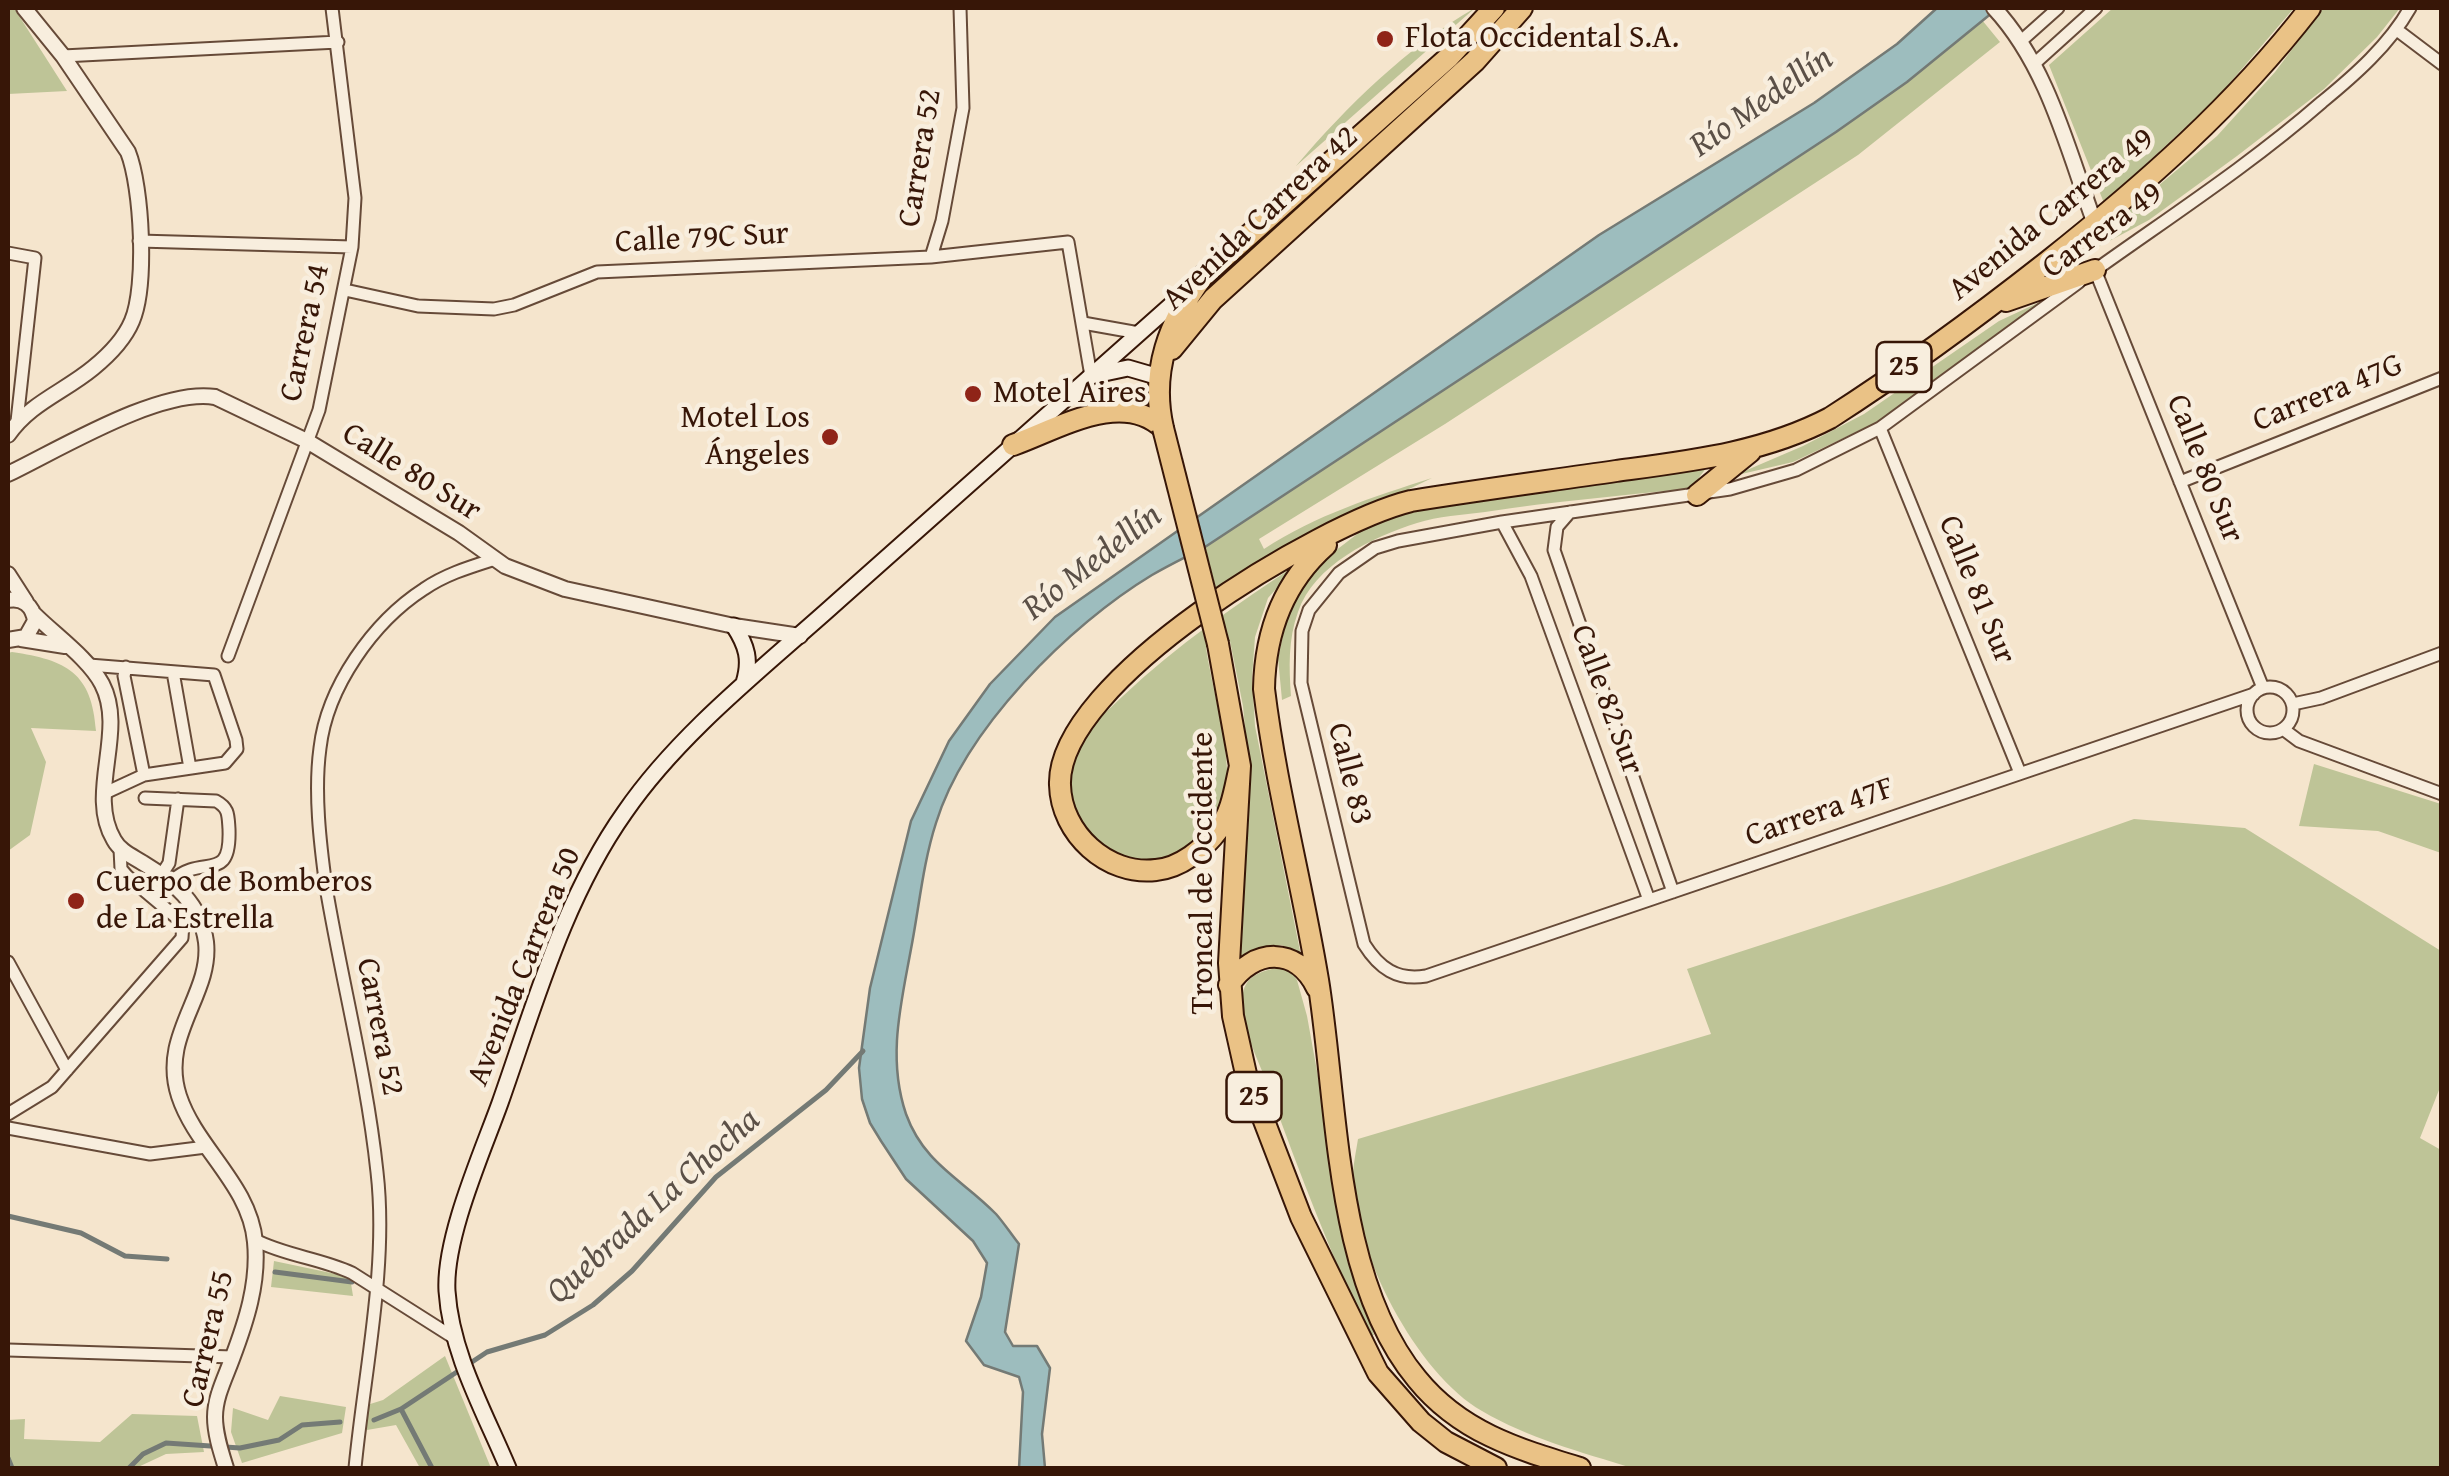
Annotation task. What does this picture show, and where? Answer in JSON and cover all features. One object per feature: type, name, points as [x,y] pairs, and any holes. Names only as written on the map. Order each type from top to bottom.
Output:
[{"type":"highway","name":"Avenida Carrera 42","points":[[1158,378],[1175,318],[1203,276],[1449,58],[1494,8]]},
{"type":"highway","name":"Avenida Carrera 42","points":[[1158,378],[1183,332],[1204,308],[1475,61],[1522,8]]},
{"type":"highway","name":"Avenida Carrera 49","points":[[1386,507],[1754,449],[1830,418],[1990,306],[2095,224],[2196,137],[2264,66],[2310,8]]},
{"type":"highway","points":[[1990,306],[2096,270]]},
{"type":"highway","name":"Troncal de Occidente","points":[[1158,378],[1163,428],[1218,644],[1240,766],[1229,985],[1246,1074],[1300,1217],[1362,1346],[1398,1399],[1420,1422],[1460,1450],[1496,1468]]},
{"type":"highway","points":[[1014,445],[1110,411],[1141,412],[1163,428]]},
{"type":"highway","points":[[1697,495],[1754,449]]},
{"type":"highway","name":"Troncal de Occidente","points":[[1386,507],[1336,536],[1308,560],[1288,588],[1275,618],[1265,669],[1267,712],[1320,1000],[1353,1237],[1385,1328],[1399,1354],[1436,1401],[1484,1436],[1580,1468]]},
{"type":"highway","points":[[1240,766],[1221,827],[1202,848],[1178,864],[1160,870],[1141,870],[1100,856],[1076,832],[1059,782],[1063,756],[1075,733],[1139,662],[1188,620],[1338,527],[1386,507]]},
{"type":"highway","points":[[1229,985],[1250,962],[1281,957],[1308,972],[1317,984],[1320,1000]]},
{"type":"main road","name":"Avenida Carrera 50","points":[[508,1468],[458,1346],[447,1296],[449,1260],[537,998],[598,856],[636,796],[743,686],[1203,276]]},
{"type":"main road","points":[[1091,376],[1128,368],[1158,378]]},
{"type":"main road","points":[[734,626],[745,642],[748,658],[743,686]]},
{"type":"street","points":[[8,435],[36,405],[90,371],[125,337],[139,299],[138,187],[128,152],[63,56],[24,8]]},
{"type":"street","name":"Carrera 54","points":[[228,656],[319,410],[346,290],[356,198],[332,8]]},
{"type":"street","name":"Carrera 52","points":[[932,257],[963,108],[960,8]]},
{"type":"street","points":[[2021,41],[2060,8],[2077,25]]},
{"type":"street","points":[[2034,64],[2096,8]]},
{"type":"street","name":"Carrera 49","points":[[1339,574],[1386,544],[1756,483],[1796,470],[1880,428],[2298,123],[2398,30],[2410,8]]},
{"type":"street","points":[[1999,12],[2034,64],[2095,224]]},
{"type":"street","points":[[2398,30],[2442,64]]},
{"type":"street","points":[[63,56],[338,42]]},
{"type":"street","points":[[140,241],[352,248]]},
{"type":"street","name":"Calle 79C Sur","points":[[346,290],[418,306],[494,309],[598,272],[932,257],[1068,242],[1083,324]]},
{"type":"street","points":[[8,253],[35,258],[17,421]]},
{"type":"street","name":"Calle 80 Sur","points":[[2096,270],[2259,691]]},
{"type":"street","points":[[1091,376],[1083,324],[1139,333]]},
{"type":"street","name":"Carrera 47G","points":[[2180,482],[2442,378]]},
{"type":"street","name":"Calle 80 Sur","points":[[8,474],[156,403],[187,396],[215,398],[307,441],[496,560],[565,588],[654,602],[734,626],[800,636]]},
{"type":"street","name":"Calle 81 Sur","points":[[1880,428],[2020,773]]},
{"type":"street","name":"Calle 82 Sur","points":[[1570,512],[1556,527],[1554,550],[1673,892]]},
{"type":"street","name":"Calle 82 Sur","points":[[1502,522],[1531,576],[1649,900]]},
{"type":"street","name":"Carrera 52","points":[[356,1468],[360,1406],[378,1287],[378,1172],[320,844],[320,748],[346,673],[376,634],[421,591],[442,578],[496,560]]},
{"type":"street","points":[[8,574],[30,609],[100,680],[111,710],[107,821],[120,849],[121,868],[183,923],[184,931],[182,938],[44,1095],[8,1114]]},
{"type":"street","name":"Calle 83","points":[[1339,574],[1309,610],[1302,631],[1300,682],[1364,944],[1380,966],[1403,977]]},
{"type":"street","points":[[8,600],[30,609]]},
{"type":"street","points":[[14,640],[33,628],[30,609]]},
{"type":"street","points":[[14,640],[66,646]]},
{"type":"street","points":[[2293,704],[2321,698],[2442,653]]},
{"type":"street","points":[[89,665],[214,676],[236,740],[237,750],[225,763],[144,774],[106,793]]},
{"type":"street","points":[[126,667],[124,676],[144,774]]},
{"type":"street","points":[[173,672],[190,768]]},
{"type":"street","points":[[2278,688],[2293,704],[2292,718],[2282,730],[2268,733],[2255,727],[2247,707],[2259,691],[2278,688]]},
{"type":"street","name":"Carrera 47F","points":[[1403,977],[1426,976],[2259,691]]},
{"type":"street","points":[[2282,730],[2442,794]]},
{"type":"street","points":[[145,798],[178,799],[216,801],[228,813],[230,850],[226,860],[217,866],[200,866],[168,877],[178,799]]},
{"type":"street","name":"Carrera 55","points":[[120,849],[168,877],[198,917],[206,941],[205,960],[182,1024],[174,1062],[179,1097],[243,1202],[255,1240],[252,1299],[217,1400],[216,1430],[224,1461]]},
{"type":"street","points":[[8,962],[67,1070]]},
{"type":"street","points":[[8,1128],[150,1154],[206,1147]]},
{"type":"street","points":[[255,1240],[282,1254],[335,1266],[378,1287],[458,1346]]},
{"type":"street","points":[[8,1350],[233,1358]]},
{"type":"green space","points":[[8,8],[14,8],[67,91],[8,94]]},
{"type":"green space","points":[[1475,8],[1296,166],[1379,80],[1425,41]]},
{"type":"green space","points":[[2113,8],[2294,8],[2217,98],[2104,203],[2049,65]]},
{"type":"green space","points":[[2323,8],[2400,8],[2377,37],[2324,89],[2237,156],[2149,220],[2066,264],[2217,136],[2275,72]]},
{"type":"green space","points":[[1982,20],[2000,42],[1858,155],[1445,424],[1259,539],[1264,549],[1324,517],[1432,478],[1345,520],[1217,593],[1205,547],[1836,132],[1907,82]]},
{"type":"green space","points":[[2042,301],[1888,417],[1793,462],[1733,476],[1864,414],[1999,321]]},
{"type":"green space","points":[[1707,467],[1691,488],[1442,517],[1364,545],[1331,567],[1306,595],[1291,643],[1291,696],[1282,700],[1278,658],[1289,609],[1326,558],[1365,528],[1417,509]]},
{"type":"green space","points":[[1299,563],[1268,598],[1255,637],[1252,678],[1255,726],[1301,956],[1282,945],[1252,952],[1236,962],[1248,821],[1248,761],[1243,706],[1230,641],[1206,648],[1226,754],[1222,802],[1208,829],[1187,848],[1161,859],[1135,861],[1109,854],[1088,836],[1074,806],[1070,766],[1077,746],[1089,730],[1144,677],[1208,626]]},
{"type":"green space","points":[[8,653],[48,660],[73,673],[89,695],[96,731],[31,728],[46,762],[30,835],[8,851]]},
{"type":"green space","points":[[2314,764],[2441,804],[2441,853],[2378,831],[2299,826]]},
{"type":"green space","points":[[2134,819],[2245,828],[2441,951],[2441,1085],[2420,1138],[2441,1150],[2441,1468],[1632,1468],[1555,1444],[1500,1421],[1458,1393],[1434,1369],[1393,1308],[1364,1240],[1353,1177],[1358,1139],[1711,1034],[1687,969]]},
{"type":"green space","points":[[1277,968],[1290,970],[1297,980],[1307,1016],[1331,1148],[1337,1214],[1374,1335],[1368,1337],[1246,1029],[1242,1005],[1247,982]]},
{"type":"green space","points":[[274,1261],[350,1277],[353,1296],[271,1287]]},
{"type":"green space","points":[[445,1356],[491,1468],[420,1468],[396,1425],[367,1430],[367,1405],[383,1400]]},
{"type":"green space","points":[[280,1396],[346,1407],[342,1433],[242,1463],[231,1432],[233,1408],[268,1420]]},
{"type":"green space","points":[[132,1414],[197,1416],[204,1452],[166,1454],[136,1468],[8,1468],[8,1420],[25,1419],[24,1439],[100,1442]]},
{"type":"water","points":[[1937,8],[1998,8],[1907,82],[1836,132],[1205,547],[1120,596],[1024,682],[970,752],[950,787],[928,854],[900,1011],[897,1072],[906,1114],[923,1146],[996,1214],[1019,1244],[1005,1332],[1013,1346],[1037,1346],[1050,1368],[1042,1434],[1045,1468],[1019,1468],[1023,1392],[1019,1377],[984,1365],[966,1341],[981,1297],[987,1263],[973,1241],[906,1179],[881,1141],[862,1099],[859,1068],[870,988],[911,821],[949,741],[990,684],[1055,617],[1599,235],[1814,103],[1897,44]]},
{"type":"waterway","name":"Quebrada La Chocha","points":[[374,1420],[401,1409],[487,1352],[545,1335],[593,1305],[632,1271],[716,1177],[826,1090],[863,1051]]},
{"type":"waterway","name":"Quebrada La Chocha","points":[[8,1216],[81,1233],[125,1256],[167,1259]]},
{"type":"waterway","name":"Quebrada La Chocha","points":[[275,1272],[352,1282]]},
{"type":"waterway","points":[[401,1409],[432,1468]]},
{"type":"waterway","points":[[129,1468],[143,1454],[166,1443],[240,1448],[279,1440],[302,1425],[340,1422]]},
{"type":"waterway","points":[[8,1458],[12,1468]]},
{"type":"place","name":"Flota Occidental S.A.","points":[[1385,39]]},
{"type":"place","name":"Motel Aires","points":[[973,394]]},
{"type":"place","name":"Motel Los Ángeles","points":[[830,437]]},
{"type":"place","name":"Cuerpo de Bomberos de La Estrella","points":[[76,901]]},
{"type":"water label","name":"Río Medellín","points":[[1762,103]]},
{"type":"water label","name":"Río Medellín","points":[[1093,563]]}]
